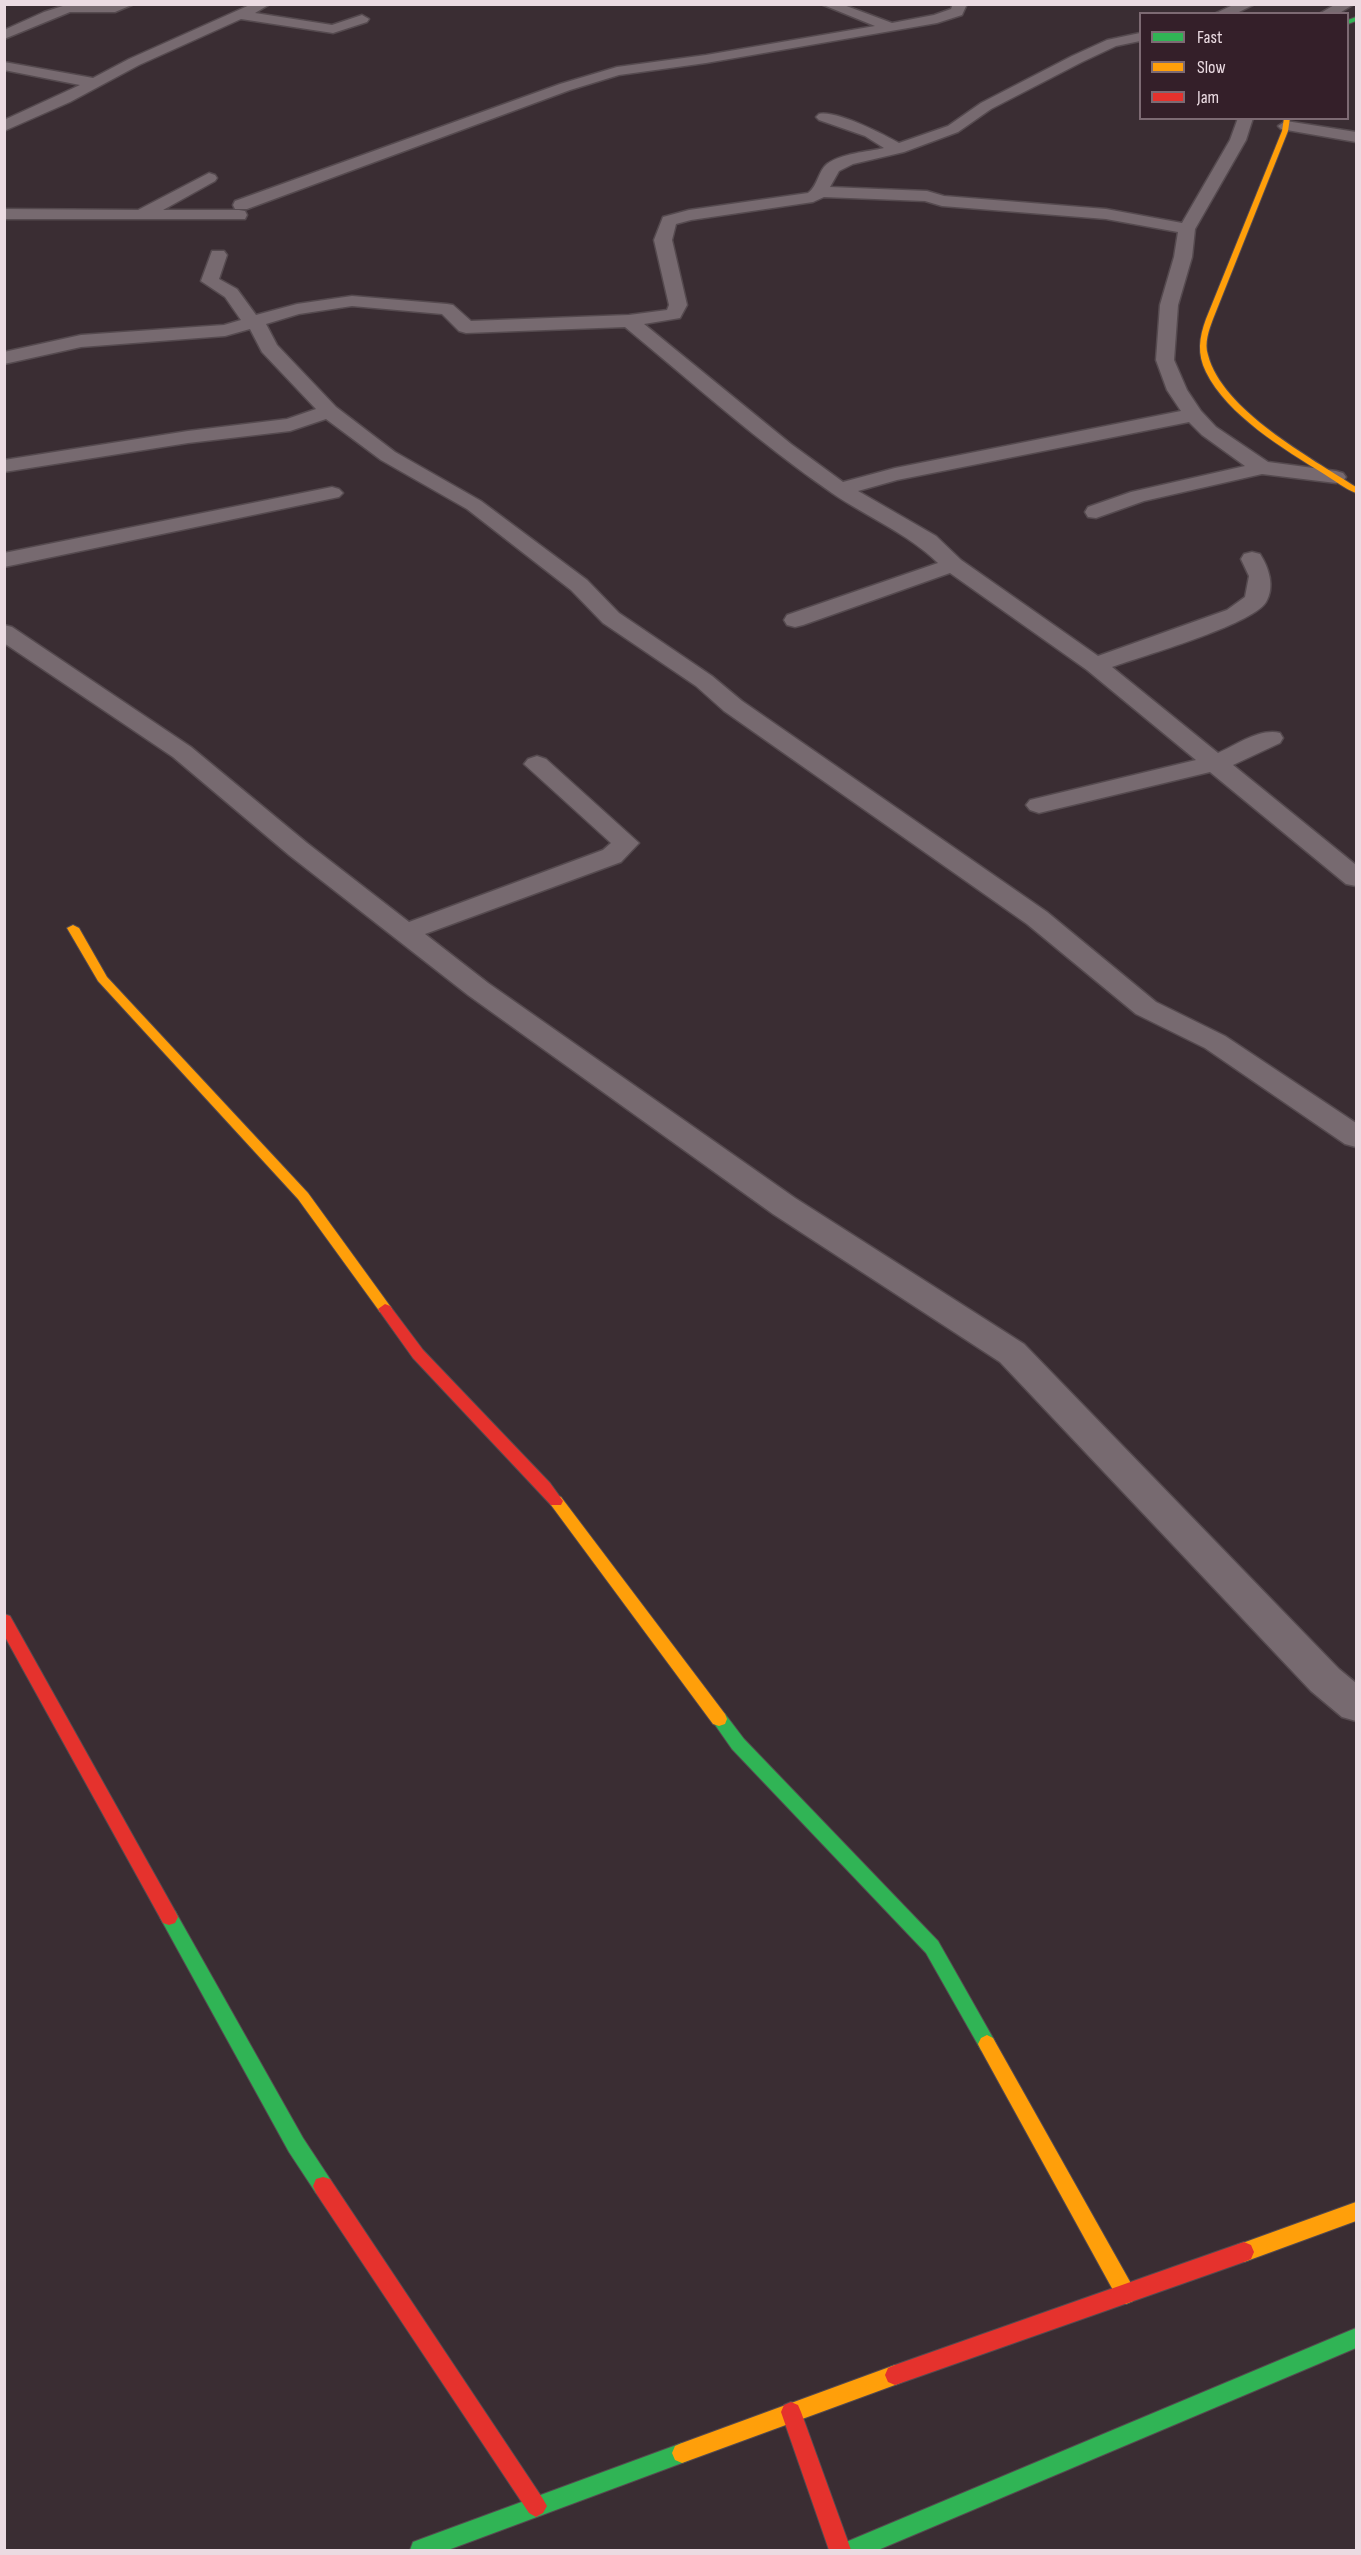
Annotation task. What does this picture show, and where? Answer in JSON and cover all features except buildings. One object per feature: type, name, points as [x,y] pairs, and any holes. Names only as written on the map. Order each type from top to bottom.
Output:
[{"type":"street","points":[[4,35],[68,9],[114,8],[128,4]]},
{"type":"street","points":[[8,136],[22,120],[134,62],[264,4]]},
{"type":"street","points":[[832,6],[855,4]]},
{"type":"street","points":[[4,214],[141,215],[239,211],[554,91],[617,71],[706,59],[937,19],[957,12],[960,4]]},
{"type":"street","points":[[1227,12],[1249,4]]},
{"type":"street","points":[[1330,12],[1348,4]]},
{"type":"street","points":[[832,6],[893,26]]},
{"type":"street","points":[[239,15],[333,29],[362,19]]},
{"type":"street","points":[[4,358],[81,342],[225,330],[297,309],[352,301],[447,309],[466,327],[629,321],[674,314],[678,305],[663,240],[669,221],[689,215],[813,197],[820,192],[832,168],[848,161],[898,149],[953,129],[986,106],[1112,43],[1139,37]]},
{"type":"street","points":[[4,66],[94,83]]},
{"type":"street","points":[[808,125],[845,107]]},
{"type":"street","points":[[824,117],[870,133],[898,149]]},
{"type":"street","points":[[1245,120],[1238,140],[1187,229],[1183,256],[1169,305],[1165,360],[1177,390],[1194,415],[1209,431],[1262,468]]},
{"type":"street","points":[[1356,137],[1287,122],[1210,315],[1202,351],[1211,374],[1231,402],[1285,444],[1356,490]]},
{"type":"street","points":[[141,215],[209,178]]},
{"type":"street","points":[[820,192],[927,196],[942,201],[1106,214],[1187,229]]},
{"type":"street","points":[[217,255],[210,281],[231,293],[251,321],[257,325],[269,348],[328,411],[388,456],[474,505],[579,585],[611,618],[704,681],[733,706],[1037,918],[1146,1008],[1215,1042],[1356,1137]]},
{"type":"street","points":[[629,321],[784,448],[840,489],[928,540],[953,565],[1095,665],[1356,878]]},
{"type":"street","points":[[4,466],[290,424],[328,411]]},
{"type":"street","points":[[840,489],[896,474],[1194,415]]},
{"type":"street","points":[[1096,512],[1138,496],[1262,468],[1336,477]]},
{"type":"street","points":[[4,560],[332,494]]},
{"type":"street","points":[[1095,665],[1235,615],[1256,600],[1260,576],[1252,559]]},
{"type":"street","points":[[795,620],[953,565]]},
{"type":"street","points":[[12,647],[182,752],[298,849],[478,989],[784,1206],[1012,1353],[1300,1655],[1325,1680],[1356,1705]]},
{"type":"street","points":[[1039,805],[1216,763],[1271,738]]},
{"type":"street","points":[[406,932],[612,856],[626,843],[537,764]]},
{"type":"street","points":[[73,928],[102,979],[303,1196],[418,1354],[545,1487],[738,1744],[932,1947],[1126,2294]]},
{"type":"street","points":[[4,1620],[296,2145],[536,2506]]},
{"type":"street","points":[[422,2550],[791,2412],[1356,2212]]},
{"type":"street","points":[[854,2550],[1356,2338]]},
{"type":"street","points":[[791,2412],[840,2550]]},
{"type":"traffic: fast","points":[[1349,22],[1356,19]]},
{"type":"traffic: fast","points":[[719,1719],[738,1744],[932,1947],[987,2044]]},
{"type":"traffic: fast","points":[[169,1917],[296,2145],[323,2186]]},
{"type":"traffic: fast","points":[[854,2550],[1356,2338]]},
{"type":"traffic: fast","points":[[421,2550],[682,2453]]},
{"type":"traffic: slow","points":[[1287,120],[1285,131],[1209,319],[1203,353],[1210,373],[1224,393],[1244,412],[1291,449],[1356,490]]},
{"type":"traffic: slow","points":[[73,928],[102,979],[303,1196],[385,1309]]},
{"type":"traffic: slow","points":[[556,1501],[719,1719]]},
{"type":"traffic: slow","points":[[987,2044],[1126,2294]]},
{"type":"traffic: slow","points":[[1244,2252],[1356,2212]]},
{"type":"traffic: slow","points":[[682,2453],[895,2375]]},
{"type":"traffic: jam","points":[[385,1309],[418,1354],[556,1501]]},
{"type":"traffic: jam","points":[[4,1620],[169,1917]]},
{"type":"traffic: jam","points":[[323,2186],[536,2506]]},
{"type":"traffic: jam","points":[[895,2375],[1244,2252]]},
{"type":"traffic: jam","points":[[791,2412],[840,2550]]}]
